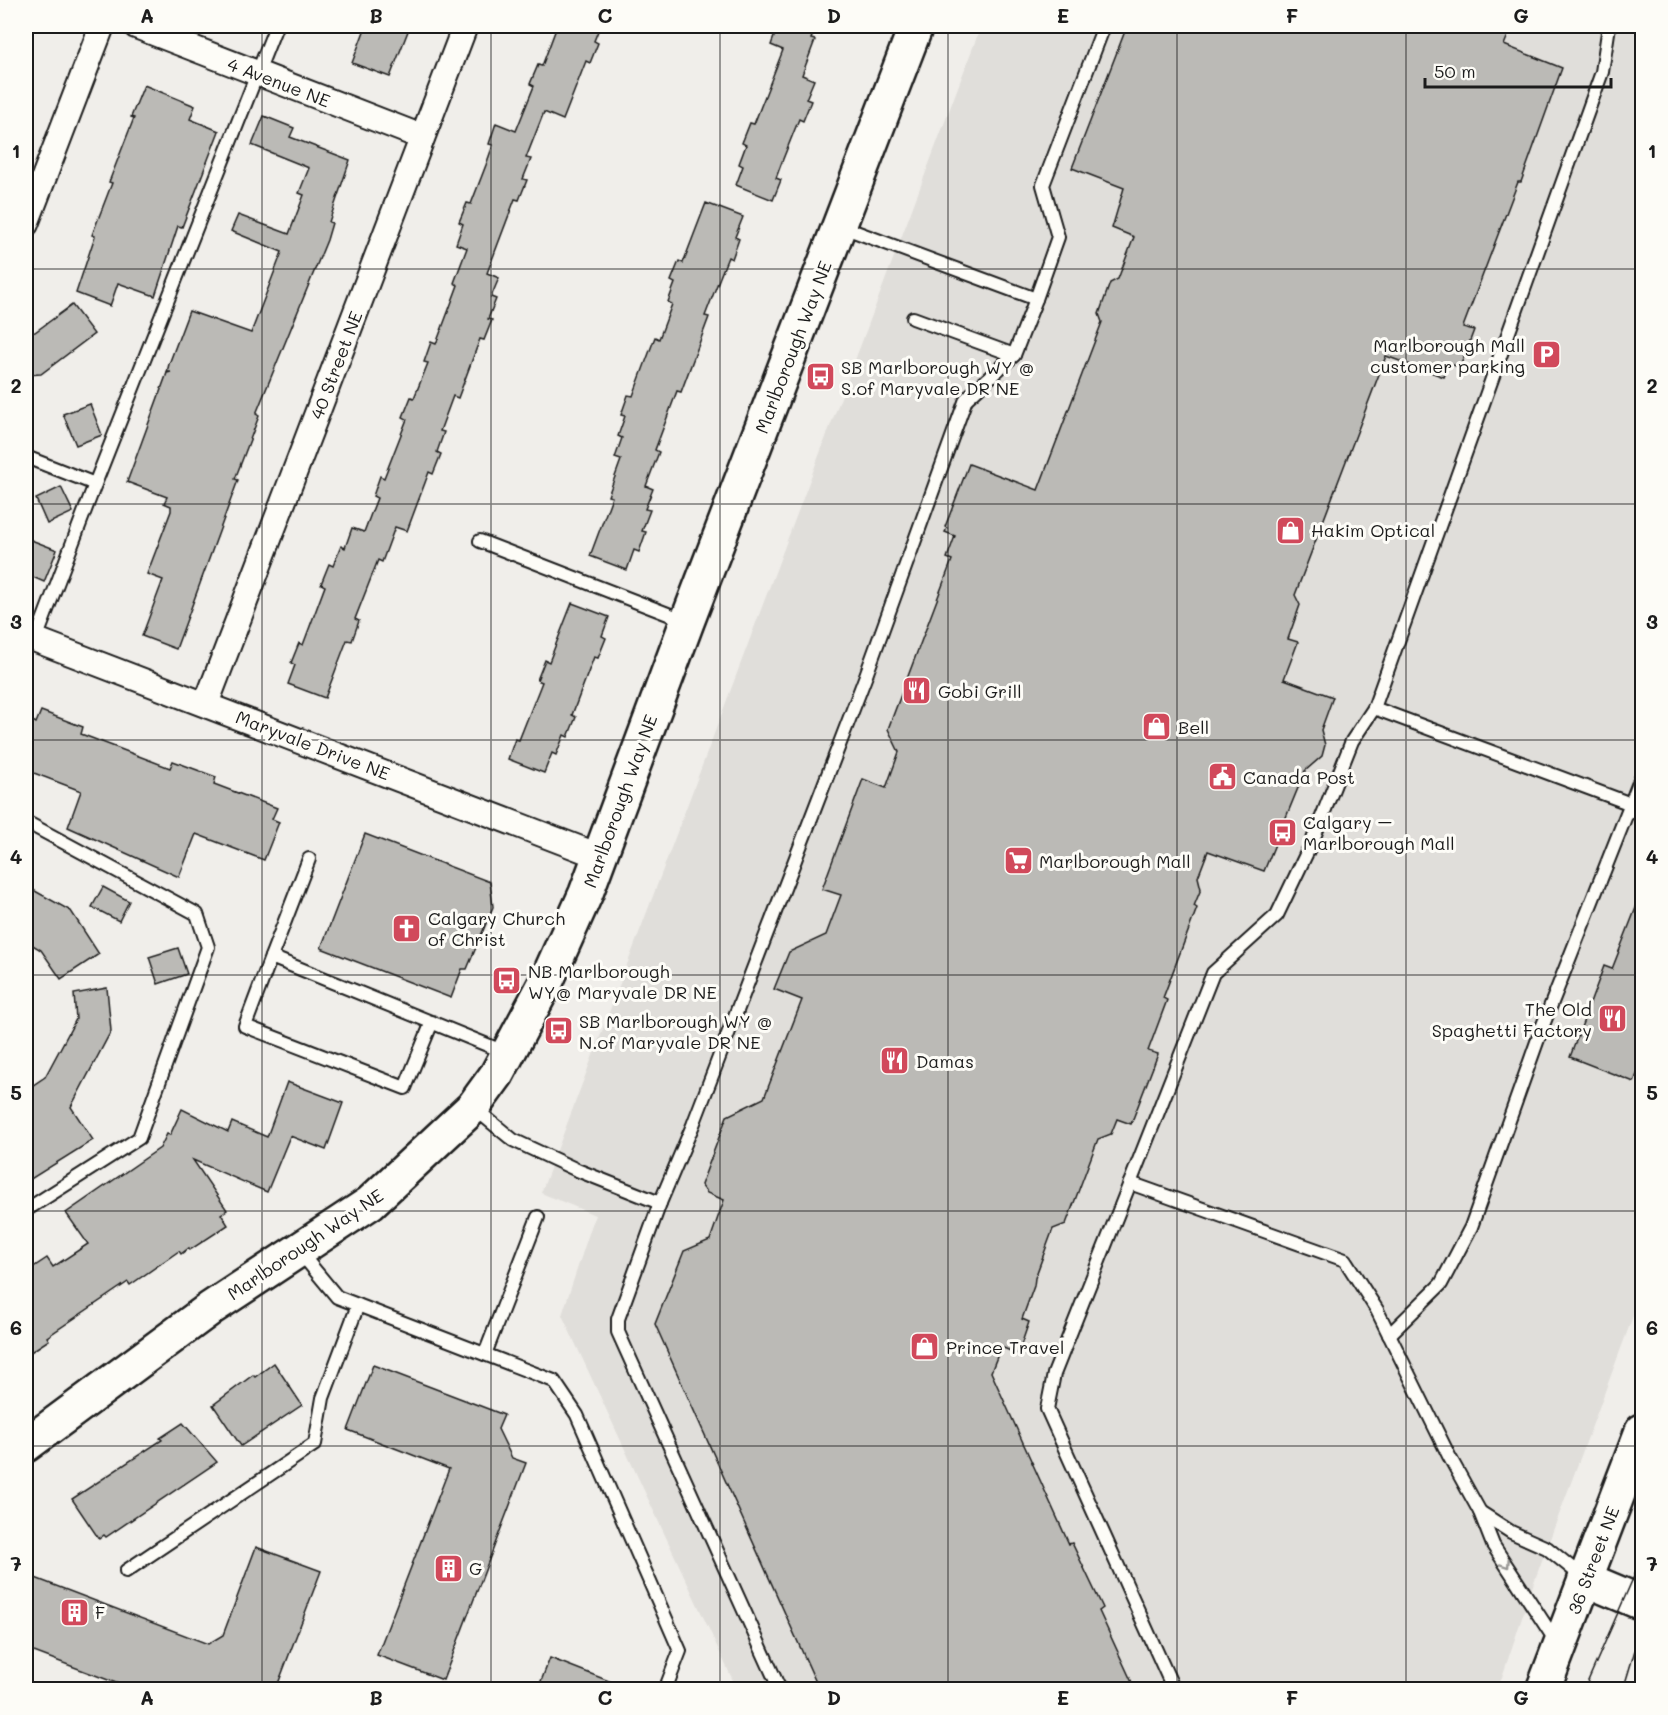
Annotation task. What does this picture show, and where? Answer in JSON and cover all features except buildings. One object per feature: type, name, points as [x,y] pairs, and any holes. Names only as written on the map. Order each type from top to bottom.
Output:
[{"type":"street","points":[[26,224],[102,26]]},
{"type":"street","name":"4 Avenue NE","points":[[136,26],[422,137]]},
{"type":"street","name":"40 Street NE","points":[[206,704],[465,26]]},
{"type":"street","name":"Marlborough Way NE","points":[[26,1445],[210,1308],[370,1203],[473,1107],[508,1053],[547,980],[586,892],[916,26]]},
{"type":"street","name":"Maryvale Drive NE","points":[[31,637],[599,856]]},
{"type":"street","name":"36 Street NE","points":[[1543,1689],[1642,1431]]},
{"type":"street","points":[[1585,1579],[1642,1603]]},
{"type":"lane","points":[[31,637],[95,484],[276,26]]},
{"type":"lane","points":[[780,1689],[618,1332],[618,1319],[660,1203],[693,1125],[865,678],[966,399],[1014,355],[1036,299],[1058,237],[1043,185],[1104,26]]},
{"type":"lane","points":[[1174,1689],[1047,1409],[1054,1374],[1213,973],[1276,915],[1312,842],[1352,741],[1374,708],[1602,72],[1609,26]]},
{"type":"lane","points":[[840,226],[1036,299]]},
{"type":"lane","points":[[913,318],[1014,355]]},
{"type":"lane","points":[[26,457],[95,484]]},
{"type":"lane","points":[[480,541],[687,622]]},
{"type":"lane","points":[[1374,708],[1637,802]]},
{"type":"lane","points":[[1389,1335],[1441,1284],[1471,1227],[1543,1025],[1637,802],[1642,775]]},
{"type":"lane","points":[[1637,802],[1642,818]]},
{"type":"lane","points":[[26,822],[197,914],[208,947],[139,1138],[26,1210]]},
{"type":"lane","points":[[309,859],[245,1026],[405,1088],[432,1023]]},
{"type":"lane","points":[[272,957],[508,1053]]},
{"type":"lane","points":[[473,1107],[513,1140],[577,1170],[660,1203]]},
{"type":"lane","points":[[1130,1183],[1345,1260],[1389,1335],[1480,1512],[1493,1545],[1559,1647]]},
{"type":"lane","points":[[484,1354],[538,1217]]},
{"type":"lane","points":[[299,1250],[337,1298],[554,1381],[577,1414],[680,1651],[665,1689]]},
{"type":"lane","points":[[126,1571],[315,1444],[323,1398],[358,1305]]},
{"type":"lane","points":[[1480,1512],[1512,1532],[1548,1548],[1585,1579]]},
{"type":"shaded area","points":[[981,26],[1642,26],[1642,1292],[1534,1582],[1498,1689],[737,1689],[562,1315],[595,1215],[541,1193]]},
{"type":"tram line","points":[[1584,1690],[1642,1558]]},
{"type":"tram line","points":[[1623,1690],[1642,1627]]},
{"type":"place","name":"Marlborough Mall customer parking","points":[[1546,355]]},
{"type":"place","name":"SB Marlborough WY @ S.of Maryvale DR NE","points":[[820,377]]},
{"type":"place","name":"Hakim Optical","points":[[1290,530]]},
{"type":"place","name":"Gobi Grill","points":[[917,691]]},
{"type":"place","name":"Bell","points":[[1157,727]]},
{"type":"place","name":"Canada Post","points":[[1222,777]]},
{"type":"place","name":"Calgary – Marlborough Mall","points":[[1282,832]]},
{"type":"place","name":"Marlborough Mall","points":[[1018,861]]},
{"type":"place","name":"Calgary Church of Christ","points":[[407,928]]},
{"type":"place","name":"NB Marlborough WY@ Maryvale DR NE","points":[[507,981]]},
{"type":"place","name":"The Old Spaghetti Factory","points":[[1613,1019]]},
{"type":"place","name":"SB Marlborough WY @ N.of Maryvale DR NE","points":[[558,1031]]},
{"type":"place","name":"Damas","points":[[895,1061]]},
{"type":"place","name":"Prince Travel","points":[[925,1347]]},
{"type":"place","name":"G","points":[[448,1568]]},
{"type":"place","name":"F","points":[[74,1612]]}]
